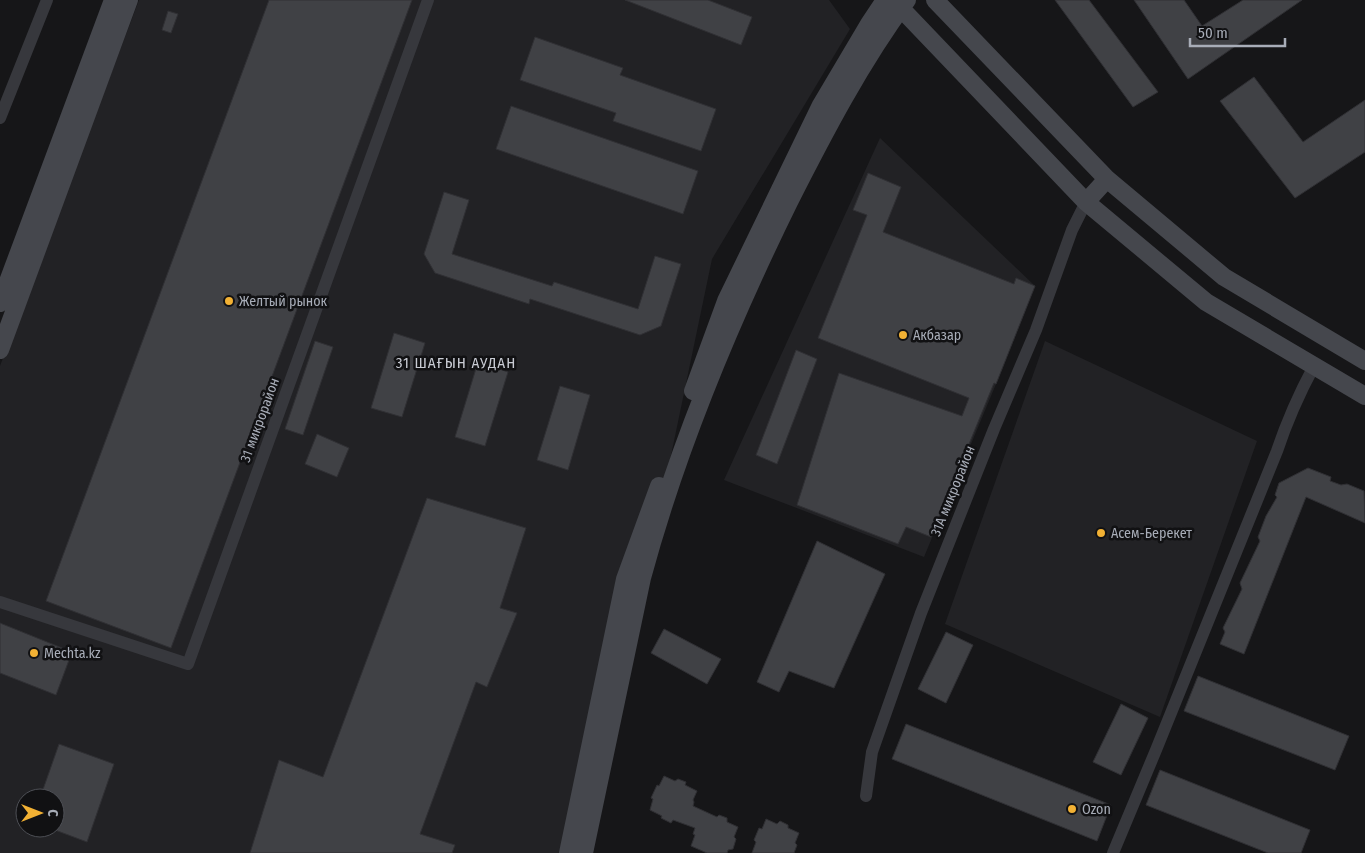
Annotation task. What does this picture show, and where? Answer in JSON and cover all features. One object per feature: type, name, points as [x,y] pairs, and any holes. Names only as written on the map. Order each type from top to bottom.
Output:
[{"type":"main road","points":[[0,350],[113,0]]},
{"type":"main road","points":[[0,303],[52,185],[129,0]]},
{"type":"main road","points":[[935,0],[1107,179],[1224,277],[1365,361]]},
{"type":"main road","points":[[897,2],[1086,202],[1206,302],[1365,396]]},
{"type":"main road","points":[[568,853],[625,579],[726,301],[821,105],[869,24],[897,2]]},
{"type":"main road","points":[[584,853],[642,578],[650,548],[693,420],[757,267],[815,150],[881,36],[897,2]]},
{"type":"main road","points":[[1086,202],[1107,179]]},
{"type":"street","points":[[0,118],[47,0]]},
{"type":"street","name":"31 микрорайон","points":[[0,602],[188,664],[428,0]]},
{"type":"street","name":"31А микрорайон","points":[[866,796],[872,752],[922,613],[994,429],[1036,330],[1072,230],[1086,202]]},
{"type":"street","points":[[1113,853],[1277,450],[1297,396],[1314,366]]},
{"type":"shaded area","name":"31 ШАҒЫН АУДАН","points":[[139,0],[829,0],[850,29],[712,259],[588,853],[0,853],[0,366]]},
{"type":"shaded area","name":"Акбазар","points":[[880,138],[1035,286],[924,557],[724,480]]},
{"type":"shaded area","name":"Асем-Берекет","points":[[1045,341],[1257,441],[1160,717],[945,624]]},
{"type":"building","name":"Желтый рынок","points":[[269,0],[412,0],[171,648],[46,601]]},
{"type":"building","points":[[625,0],[708,0],[752,17],[741,45]]},
{"type":"building","points":[[1055,0],[1089,0],[1158,92],[1133,107]]},
{"type":"building","points":[[1134,0],[1184,0],[1202,26],[1243,0],[1302,0],[1188,79]]},
{"type":"building","points":[[168,11],[178,14],[171,33],[162,30]]},
{"type":"building","points":[[535,37],[623,68],[620,75],[716,109],[701,151],[613,121],[616,113],[520,80]]},
{"type":"building","points":[[1254,77],[1303,142],[1365,100],[1365,152],[1295,198],[1220,101]]},
{"type":"building","points":[[511,106],[698,171],[683,214],[496,149]]},
{"type":"building","name":"Акбазар","points":[[868,173],[901,187],[883,232],[1014,284],[1016,278],[1035,286],[931,537],[906,527],[898,544],[797,505],[839,373],[962,416],[969,398],[818,338],[867,215],[853,210]]},
{"type":"building","points":[[444,192],[469,200],[452,254],[552,286],[554,282],[638,309],[655,256],[681,264],[661,326],[640,335],[530,299],[529,304],[435,273],[424,254]]},
{"type":"building","points":[[394,333],[425,343],[402,417],[371,408]]},
{"type":"building","points":[[315,341],[333,347],[303,435],[285,429]]},
{"type":"building","points":[[796,350],[817,359],[777,464],[756,455]]},
{"type":"building","points":[[478,362],[508,372],[485,446],[455,437]]},
{"type":"building","points":[[560,386],[590,395],[568,470],[537,460]]},
{"type":"building","points":[[317,434],[349,448],[337,477],[305,464]]},
{"type":"building","points":[[1308,468],[1331,477],[1330,481],[1341,485],[1347,484],[1364,491],[1365,523],[1306,497],[1244,654],[1220,644],[1225,632],[1223,628],[1242,589],[1240,583],[1260,541],[1258,537],[1266,516],[1277,497],[1275,495],[1279,483]]},
{"type":"building","points":[[427,498],[526,528],[500,608],[517,613],[487,687],[476,682],[420,834],[455,845],[452,853],[250,853],[279,760],[323,777]]},
{"type":"building","points":[[817,541],[885,574],[834,688],[789,671],[779,692],[757,682]]},
{"type":"building","points":[[0,623],[72,652],[56,695],[0,673]]},
{"type":"building","points":[[664,629],[721,659],[707,684],[651,653]]},
{"type":"building","points":[[946,632],[973,645],[946,703],[918,689]]},
{"type":"building","points":[[1198,676],[1349,736],[1335,770],[1184,711]]},
{"type":"building","points":[[1121,704],[1148,718],[1121,775],[1093,762]]},
{"type":"building","points":[[906,724],[1111,805],[1097,841],[892,759]]},
{"type":"building","points":[[59,744],[114,764],[87,842],[65,834],[65,788],[44,788]]},
{"type":"building","points":[[1160,770],[1310,830],[1301,853],[1268,853],[1146,805]]},
{"type":"building","points":[[664,776],[675,781],[678,779],[686,782],[685,785],[697,791],[693,800],[693,806],[717,817],[719,815],[727,818],[727,822],[738,827],[734,837],[736,839],[733,849],[728,850],[727,853],[707,853],[691,846],[695,835],[693,834],[695,828],[673,820],[671,823],[650,810],[653,799],[651,798]]},
{"type":"building","points":[[766,819],[777,824],[780,821],[788,825],[788,828],[799,833],[794,853],[752,853],[756,842],[754,840],[759,828],[762,829]]},
{"type":"place","name":"Желтый рынок","points":[[229,301]]},
{"type":"place","name":"Акбазар","points":[[903,335]]},
{"type":"place","name":"Асем-Берекет","points":[[1101,533]]},
{"type":"place","name":"Mechta.kz","points":[[34,653]]},
{"type":"place","name":"Ozon","points":[[1072,809]]},
{"type":"district","name":"31 ШАҒЫН АУДАН","points":[[456,363]]}]
